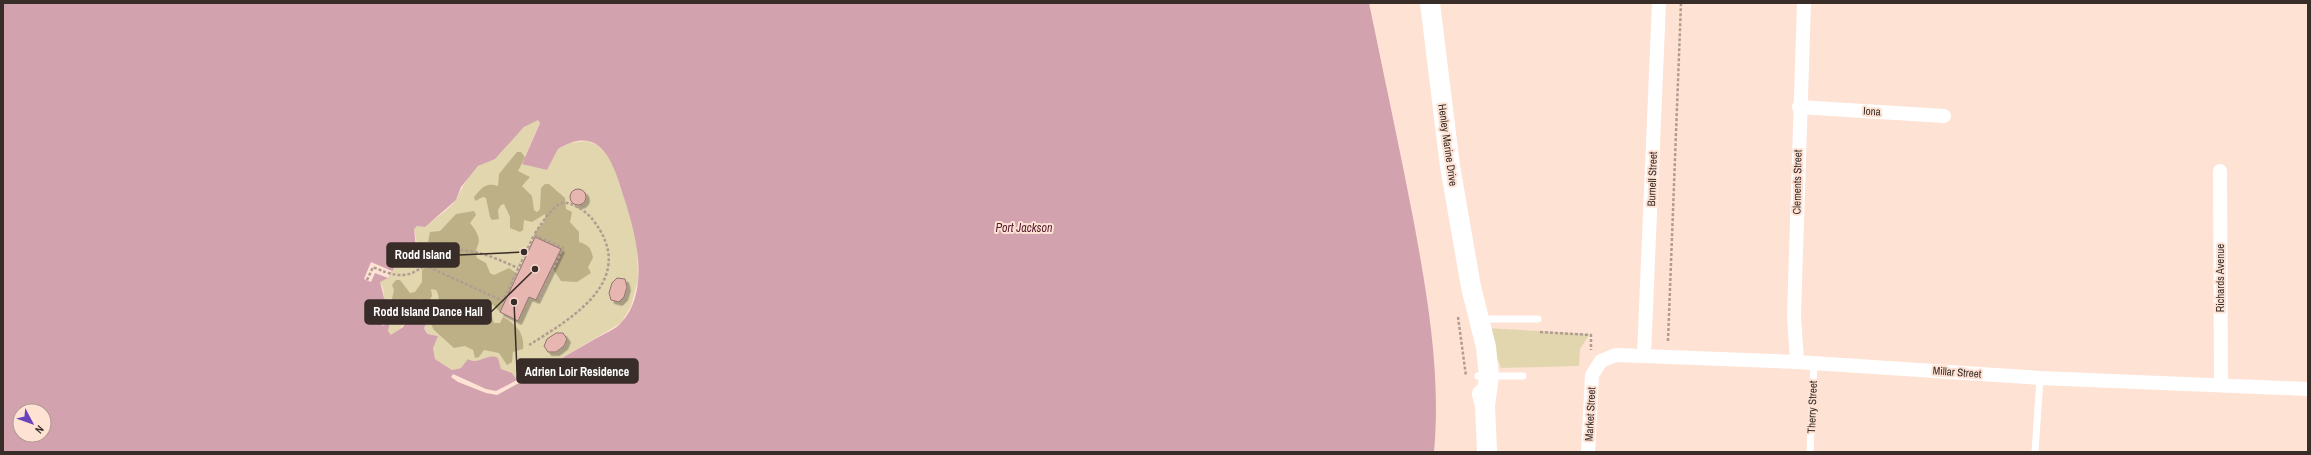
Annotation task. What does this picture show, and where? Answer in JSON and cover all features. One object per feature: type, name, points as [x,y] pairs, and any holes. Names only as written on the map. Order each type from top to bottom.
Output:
[{"type":"main road","name":"Henley Marine Drive","points":[[1430,3],[1450,166],[1475,319],[1486,347],[1484,376],[1487,452]]},
{"type":"street","name":"Burnell Street","points":[[1644,355],[1659,3]]},
{"type":"street","name":"Clements Street","points":[[1797,362],[1794,315],[1799,107],[1804,3]]},
{"type":"street","name":"Iona","points":[[1799,107],[1944,116]]},
{"type":"street","name":"Richards Avenue","points":[[2220,171],[2221,385]]},
{"type":"street","name":"Millar Street","points":[[1607,357],[1616,355],[1644,355],[1814,362],[2040,378],[2308,389]]},
{"type":"street","name":"Market Street","points":[[1588,452],[1592,375],[1598,365],[1607,357]]},
{"type":"lane","points":[[1475,319],[1538,319]]},
{"type":"lane","name":"Therry Street","points":[[1810,452],[1814,362]]},
{"type":"lane","points":[[1484,376],[1523,376]]},
{"type":"lane","points":[[2036,452],[2040,378]]},
{"type":"path","points":[[1668,341],[1681,3]]},
{"type":"path","points":[[424,265],[503,301],[534,235],[554,208],[562,203],[570,204],[591,217],[601,230],[607,243],[609,256],[602,282],[585,308],[529,345]]},
{"type":"path","points":[[534,235],[563,248],[539,300]]},
{"type":"path","points":[[367,280],[373,267],[390,275],[406,276],[444,251],[463,249],[481,252],[518,268]]},
{"type":"path","points":[[1539,332],[1591,335],[1590,353]]},
{"type":"shaded area","points":[[538,120],[540,122],[522,163],[547,170],[558,149],[570,143],[587,141],[597,145],[611,158],[634,228],[637,244],[638,280],[631,306],[621,323],[519,383],[512,373],[501,369],[498,358],[494,357],[472,362],[469,359],[461,368],[452,370],[435,359],[433,348],[437,335],[430,336],[424,328],[426,324],[423,317],[412,315],[398,331],[391,335],[388,331],[390,322],[383,326],[375,318],[372,309],[374,301],[377,300],[385,304],[383,288],[380,282],[398,264],[401,257],[409,253],[417,244],[414,229],[417,226],[425,227],[455,202],[466,181],[475,169],[484,162],[498,156],[522,129]]},
{"type":"shaded area","points":[[517,152],[521,152],[525,157],[518,171],[530,177],[522,186],[532,196],[534,210],[537,212],[540,209],[541,188],[545,184],[549,184],[565,198],[566,209],[572,212],[570,222],[579,232],[579,242],[585,244],[590,249],[593,258],[588,267],[591,273],[577,282],[561,281],[553,269],[560,249],[535,237],[536,231],[545,221],[545,214],[532,222],[524,220],[523,230],[520,232],[510,228],[510,217],[504,204],[501,205],[498,210],[499,219],[492,220],[486,198],[483,197],[475,201],[474,197],[487,185],[498,186],[499,174]]},
{"type":"shaded area","points":[[474,211],[476,215],[470,223],[479,240],[476,250],[477,258],[486,263],[490,273],[494,275],[509,268],[517,274],[500,312],[491,303],[484,306],[485,313],[492,317],[494,323],[500,323],[503,317],[516,326],[523,338],[523,349],[513,352],[512,362],[507,365],[499,353],[484,350],[479,357],[475,358],[473,350],[465,346],[454,348],[434,330],[428,319],[437,306],[439,298],[436,290],[431,289],[432,296],[429,301],[419,299],[416,308],[406,314],[392,299],[394,290],[392,285],[396,280],[400,280],[410,293],[415,292],[422,282],[422,270],[434,259],[439,257],[450,257],[455,252],[454,247],[450,244],[428,242],[430,232],[440,231],[456,214]]},
{"type":"shaded area","points":[[1488,328],[1590,334],[1580,349],[1579,366],[1501,368],[1490,340]]},
{"type":"water","name":"Port Jackson","points":[[3,3],[1369,3],[1398,141],[1424,280],[1432,337],[1436,394],[1434,452],[3,452]],"holes":[[[538,120],[540,123],[522,164],[547,170],[558,149],[573,142],[585,141],[596,144],[604,151],[610,161],[616,173],[633,228],[638,262],[636,295],[630,310],[616,328],[519,383],[512,373],[501,369],[498,358],[494,357],[476,361],[468,359],[461,368],[452,370],[435,359],[433,348],[438,336],[427,333],[424,328],[426,324],[423,317],[411,315],[403,327],[391,335],[388,331],[390,322],[383,326],[375,318],[372,312],[372,305],[374,301],[390,305],[384,298],[380,282],[388,278],[401,257],[416,248],[414,229],[417,226],[425,227],[456,200],[461,187],[478,166],[495,159],[524,127]]]},
{"type":"pier","points":[[371,262],[392,271],[388,278],[375,273],[371,282],[364,279]]},
{"type":"pier","points":[[453,374],[486,389],[496,391],[517,380],[519,383],[497,395],[486,393],[458,382],[451,377]]},
{"type":"building","points":[[578,189],[585,194],[586,197],[581,204],[578,205],[571,200],[570,197],[575,190]]},
{"type":"building","points":[[535,237],[561,249],[536,300],[529,297],[518,321],[500,312]]},
{"type":"building","points":[[617,278],[625,279],[627,287],[624,297],[619,302],[611,300],[609,293],[612,283]]},
{"type":"building","points":[[556,333],[563,333],[567,339],[564,346],[556,352],[548,352],[544,346],[547,339]]},
{"type":"place","name":"Rodd Island","points":[[524,252]]},
{"type":"place","name":"Rodd Island Dance Hall","points":[[535,269]]},
{"type":"place","name":"Adrien Loir Residence","points":[[514,302]]}]
